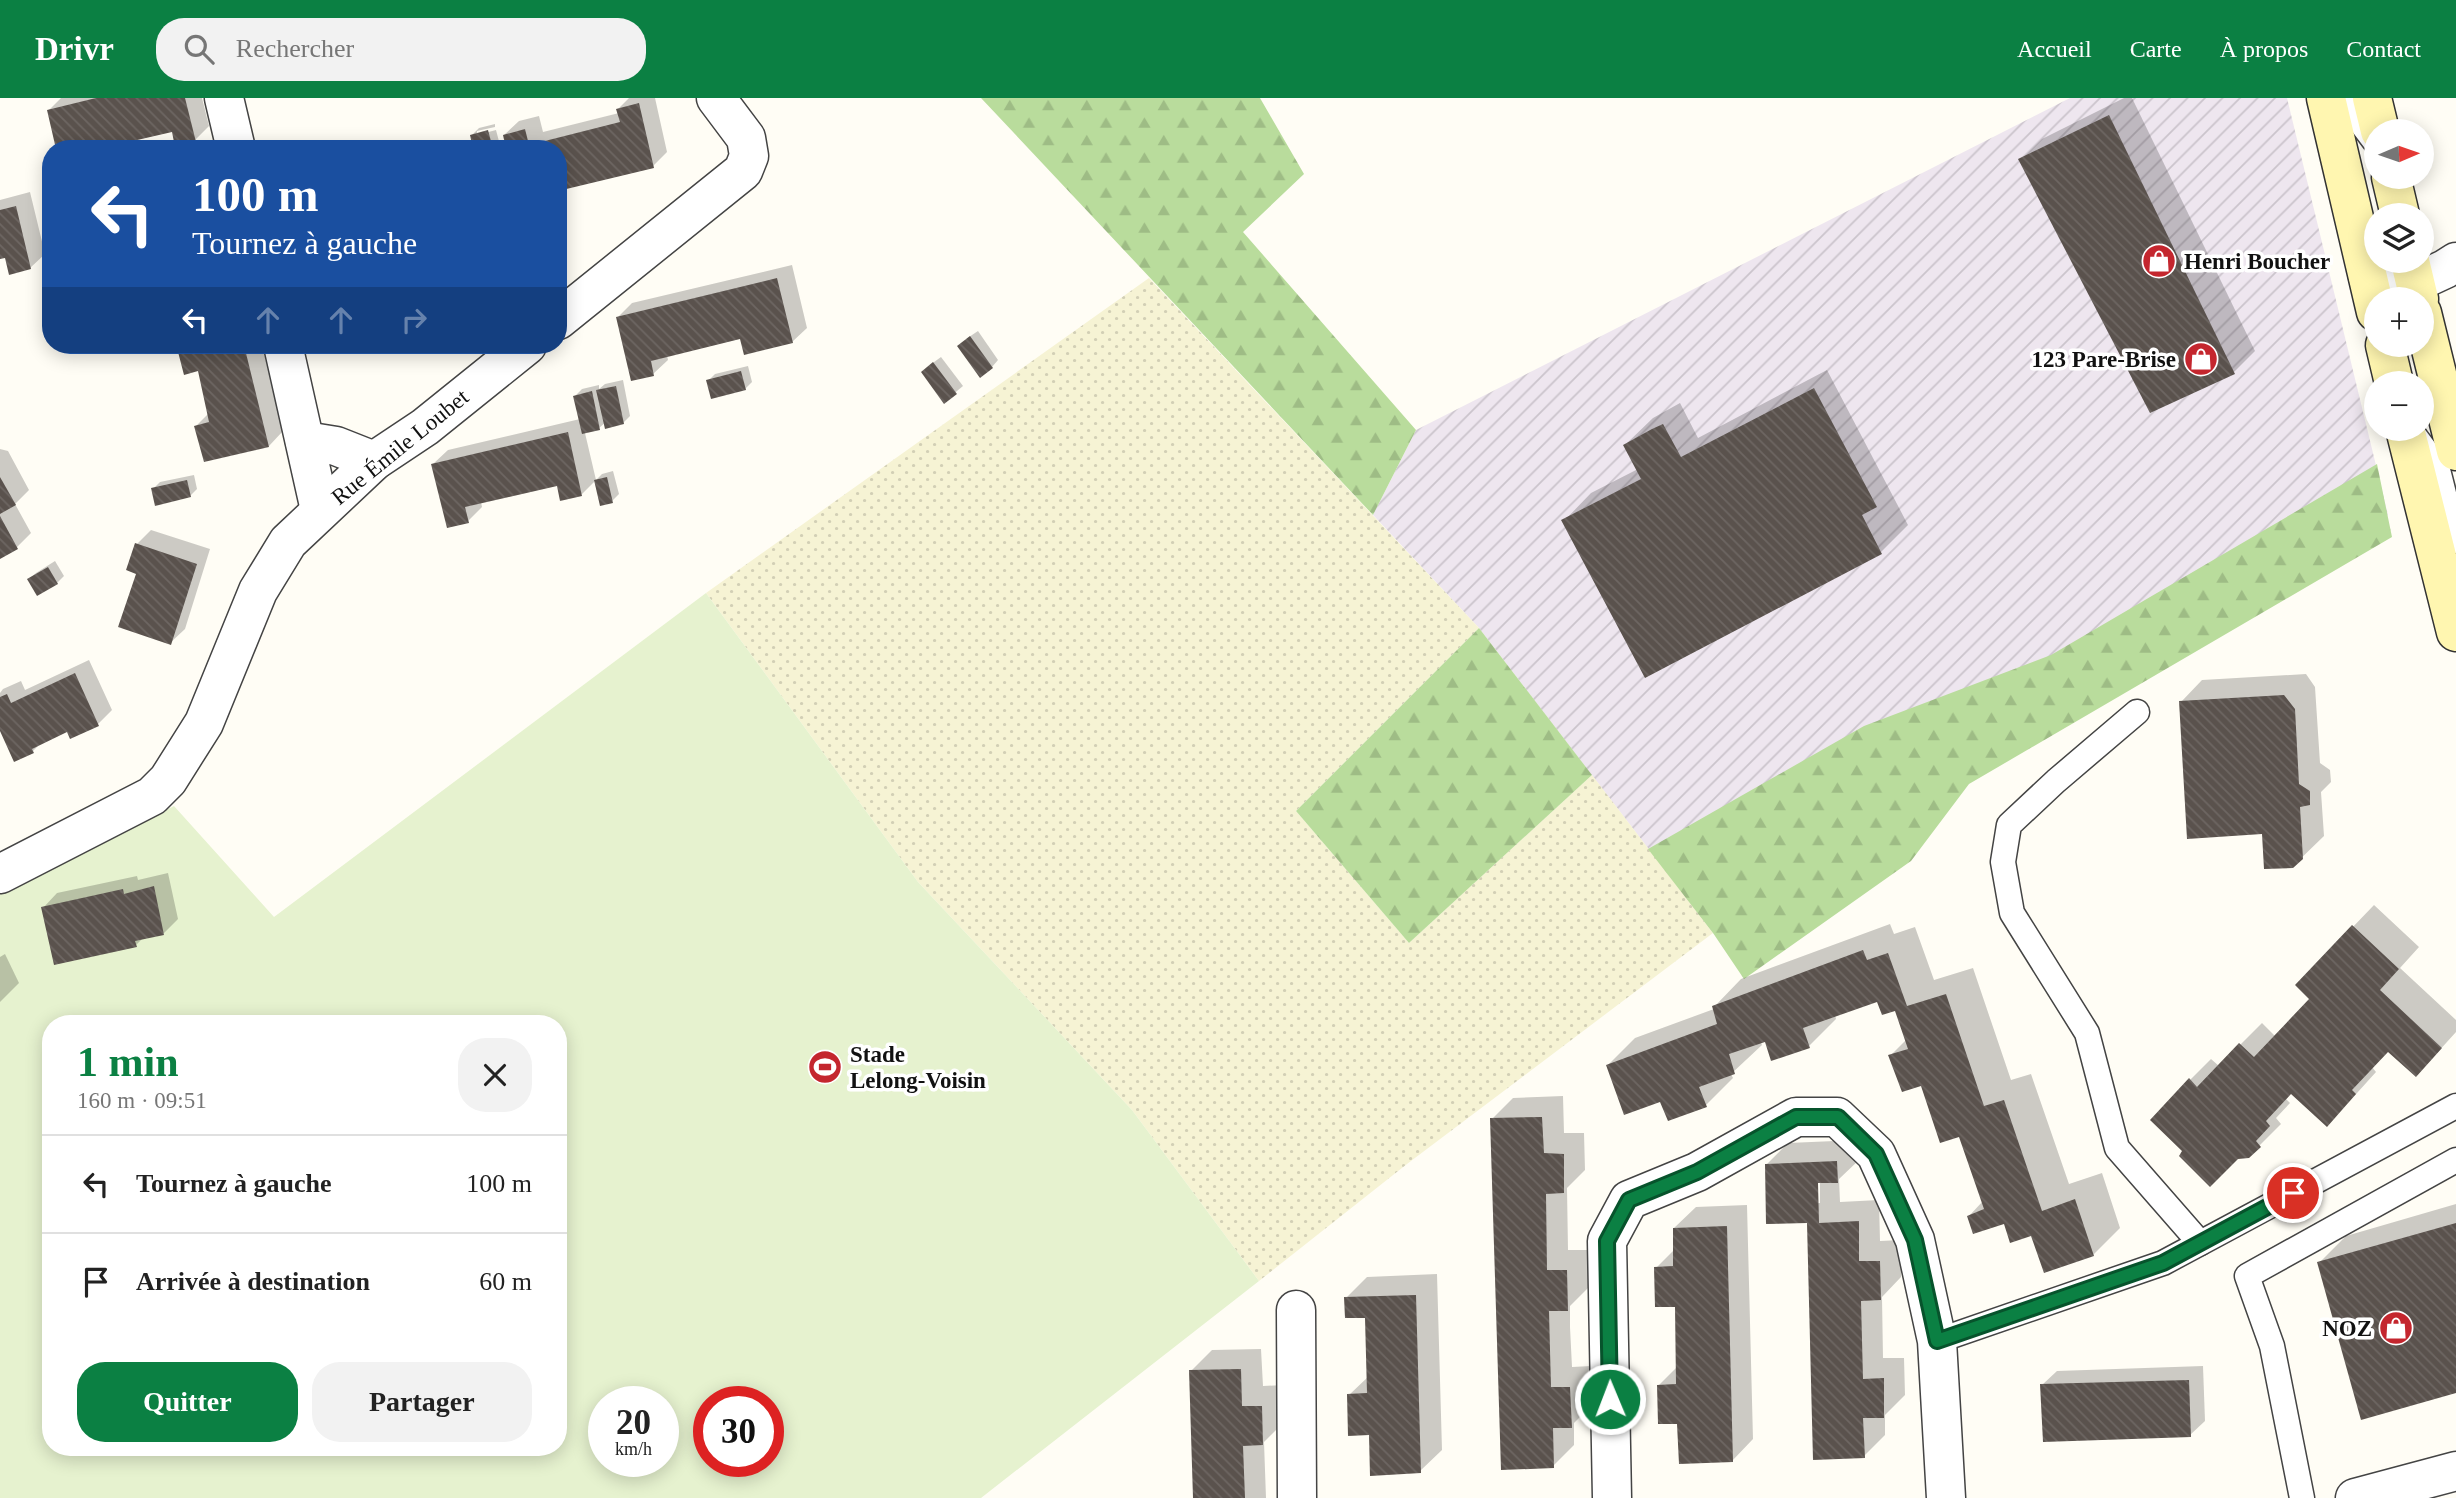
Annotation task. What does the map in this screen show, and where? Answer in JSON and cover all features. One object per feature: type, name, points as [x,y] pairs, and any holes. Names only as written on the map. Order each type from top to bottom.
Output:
[{"type":"main road","points":[[2326,98],[2370,287]]},
{"type":"main road","points":[[2372,98],[2377,119]]},
{"type":"main road","points":[[2433,357],[2456,452]]},
{"type":"main road","points":[[2410,441],[2456,632]]},
{"type":"street","points":[[224,98],[234,140]]},
{"type":"street","points":[[567,313],[743,171],[750,156],[746,138],[716,98]]},
{"type":"street","points":[[2419,287],[2456,262]]},
{"type":"street","points":[[285,354],[320,510]]},
{"type":"street","name":"Rue Émile Loubet","points":[[1,872],[152,796],[168,780],[204,723],[258,591],[288,542],[374,461],[425,427],[516,354]]},
{"type":"street","points":[[305,441],[336,446],[374,461]]},
{"type":"street","points":[[1612,1498],[1607,1241],[1629,1200],[1697,1172],[1796,1117],[1838,1117],[1876,1154],[1915,1240],[1937,1341],[1947,1498]]},
{"type":"street","points":[[1296,1310],[1297,1498]]},
{"type":"street","points":[[2355,1498],[2456,1471]]},
{"type":"lane","points":[[2350,98],[2354,114],[2364,128]]},
{"type":"lane","points":[[2417,441],[2437,466],[2456,541]]},
{"type":"lane","points":[[2137,712],[2009,825],[2003,862],[2012,913],[2087,1033],[2116,1148],[2200,1243]]},
{"type":"lane","points":[[1937,1341],[2163,1263],[2456,1106]]},
{"type":"lane","points":[[2302,1498],[2272,1346],[2247,1276],[2456,1160]]},
{"type":"shaded area","points":[[2070,98],[2287,98],[2364,416],[2364,441],[2370,441],[2388,515],[1713,933],[1479,628],[1373,515],[1416,430]]},
{"type":"shaded area","points":[[1149,278],[1479,628],[1296,811],[1409,943],[1592,775],[1713,933],[1407,1164],[1259,1281],[1132,1110],[918,882],[706,593]]},
{"type":"green space","points":[[981,98],[1260,98],[1304,174],[1243,232],[1416,430],[1373,515]]},
{"type":"green space","points":[[2377,464],[2392,537],[1969,784],[1911,861],[1744,979],[1713,933],[1648,849],[1864,726],[2051,655]]},
{"type":"green space","name":"Stade Lelong-Voisin","points":[[706,593],[918,882],[1132,1110],[1259,1281],[981,1498],[0,1498],[0,892],[174,806],[274,917]]},
{"type":"green space","points":[[1479,628],[1592,775],[1409,943],[1296,811]]},
{"type":"building","points":[[96,98],[185,98],[196,140],[174,140],[172,132],[137,140],[54,140],[47,110]]},
{"type":"building","points":[[639,103],[654,168],[567,189],[567,140],[549,140],[620,122],[616,109]]},
{"type":"building","points":[[2109,115],[2235,374],[2150,413],[2018,159]]},
{"type":"building","points":[[525,129],[528,140],[504,140],[503,135]]},
{"type":"building","points":[[488,130],[491,140],[471,140],[470,135]]},
{"type":"building","points":[[16,206],[31,269],[9,275],[5,258],[0,259],[0,210]]},
{"type":"building","points":[[777,278],[793,343],[744,355],[740,339],[651,361],[654,376],[631,381],[616,317]]},
{"type":"building","points":[[970,336],[993,368],[980,378],[957,346]]},
{"type":"building","points":[[179,354],[246,354],[269,447],[204,462],[194,426],[209,422],[198,371],[184,375]]},
{"type":"building","points":[[933,362],[957,394],[944,404],[921,372]]},
{"type":"building","points":[[741,371],[746,390],[711,399],[706,380]]},
{"type":"building","points":[[616,386],[624,424],[605,429],[596,390]]},
{"type":"building","points":[[1814,388],[1877,507],[1862,515],[1882,554],[1645,678],[1561,520],[1641,479],[1623,445],[1652,429],[1663,424],[1681,457]]},
{"type":"building","points":[[592,391],[600,430],[582,434],[573,396]]},
{"type":"building","points":[[568,432],[582,496],[560,501],[557,486],[465,507],[469,523],[447,528],[431,464]]},
{"type":"building","points":[[0,477],[16,505],[0,514]]},
{"type":"building","points":[[607,477],[613,503],[600,506],[594,480]]},
{"type":"building","points":[[187,480],[191,497],[155,506],[151,488]]},
{"type":"building","points":[[0,516],[18,549],[0,559]]},
{"type":"building","points":[[135,543],[197,564],[171,645],[118,627],[136,574],[126,570]]},
{"type":"building","points":[[48,567],[58,584],[37,596],[27,579]]},
{"type":"building","points":[[75,673],[99,726],[70,739],[67,732],[32,749],[34,753],[14,762],[0,731],[0,697],[7,694],[11,703]]},
{"type":"building","points":[[2284,695],[2295,709],[2299,784],[2310,791],[2310,805],[2300,807],[2303,859],[2293,868],[2264,869],[2262,834],[2187,839],[2179,701]]},
{"type":"building","points":[[154,886],[164,935],[135,941],[137,947],[54,965],[41,907],[123,889],[124,894]]},
{"type":"building","points":[[2352,925],[2399,969],[2380,990],[2442,1048],[2416,1077],[2388,1052],[2352,1090],[2356,1094],[2327,1127],[2291,1094],[2266,1121],[2270,1126],[2256,1141],[2261,1147],[2249,1158],[2238,1159],[2210,1187],[2179,1156],[2182,1151],[2150,1120],[2189,1078],[2197,1087],[2239,1043],[2254,1057],[2309,999],[2295,985]]},
{"type":"building","points":[[1863,950],[1867,960],[1888,953],[1907,1006],[1946,994],[1984,1106],[2004,1100],[2042,1211],[2075,1199],[2094,1256],[2044,1273],[2031,1236],[2010,1243],[2004,1224],[1973,1234],[1967,1216],[1984,1209],[1959,1137],[1940,1143],[1921,1086],[1902,1092],[1888,1055],[1908,1049],[1895,1011],[1882,1015],[1877,1002],[1803,1028],[1810,1048],[1771,1061],[1765,1042],[1729,1054],[1735,1074],[1699,1087],[1707,1107],[1668,1121],[1660,1102],[1624,1115],[1606,1065],[1717,1024],[1712,1006]]},
{"type":"building","points":[[1542,1117],[1544,1153],[1564,1154],[1564,1193],[1546,1194],[1547,1270],[1567,1270],[1568,1311],[1549,1311],[1551,1387],[1570,1387],[1572,1428],[1553,1428],[1554,1468],[1501,1470],[1490,1118]]},
{"type":"building","points":[[1837,1161],[1838,1183],[1818,1183],[1819,1223],[1859,1221],[1859,1261],[1880,1261],[1881,1300],[1861,1301],[1863,1379],[1884,1378],[1884,1418],[1863,1418],[1865,1458],[1813,1460],[1807,1223],[1766,1224],[1765,1164]]},
{"type":"building","name":"NOZ","points":[[2456,1223],[2456,1393],[2361,1420],[2317,1262]]},
{"type":"building","points":[[1727,1226],[1733,1462],[1679,1464],[1677,1424],[1658,1424],[1657,1385],[1676,1384],[1675,1307],[1655,1307],[1654,1267],[1673,1266],[1673,1228]]},
{"type":"building","points":[[1416,1295],[1421,1473],[1370,1476],[1369,1435],[1348,1436],[1347,1394],[1367,1393],[1365,1318],[1345,1318],[1344,1297]]},
{"type":"building","points":[[1241,1369],[1242,1406],[1262,1406],[1263,1445],[1243,1446],[1245,1498],[1193,1498],[1189,1370]]},
{"type":"building","points":[[2189,1380],[2191,1437],[2043,1442],[2040,1384]]},
{"type":"place","name":"Henri Boucher","points":[[2159,261]]},
{"type":"place","name":"123 Pare-Brise","points":[[2201,359]]},
{"type":"place","name":"Stade Lelong-Voisin","points":[[825,1067]]},
{"type":"place","name":"NOZ","points":[[2396,1328]]},
{"type":"route","points":[[1610,1399],[1607,1241],[1629,1200],[1697,1172],[1796,1117],[1838,1117],[1876,1154],[1915,1240],[1937,1341],[2163,1263],[2293,1193]]}]
